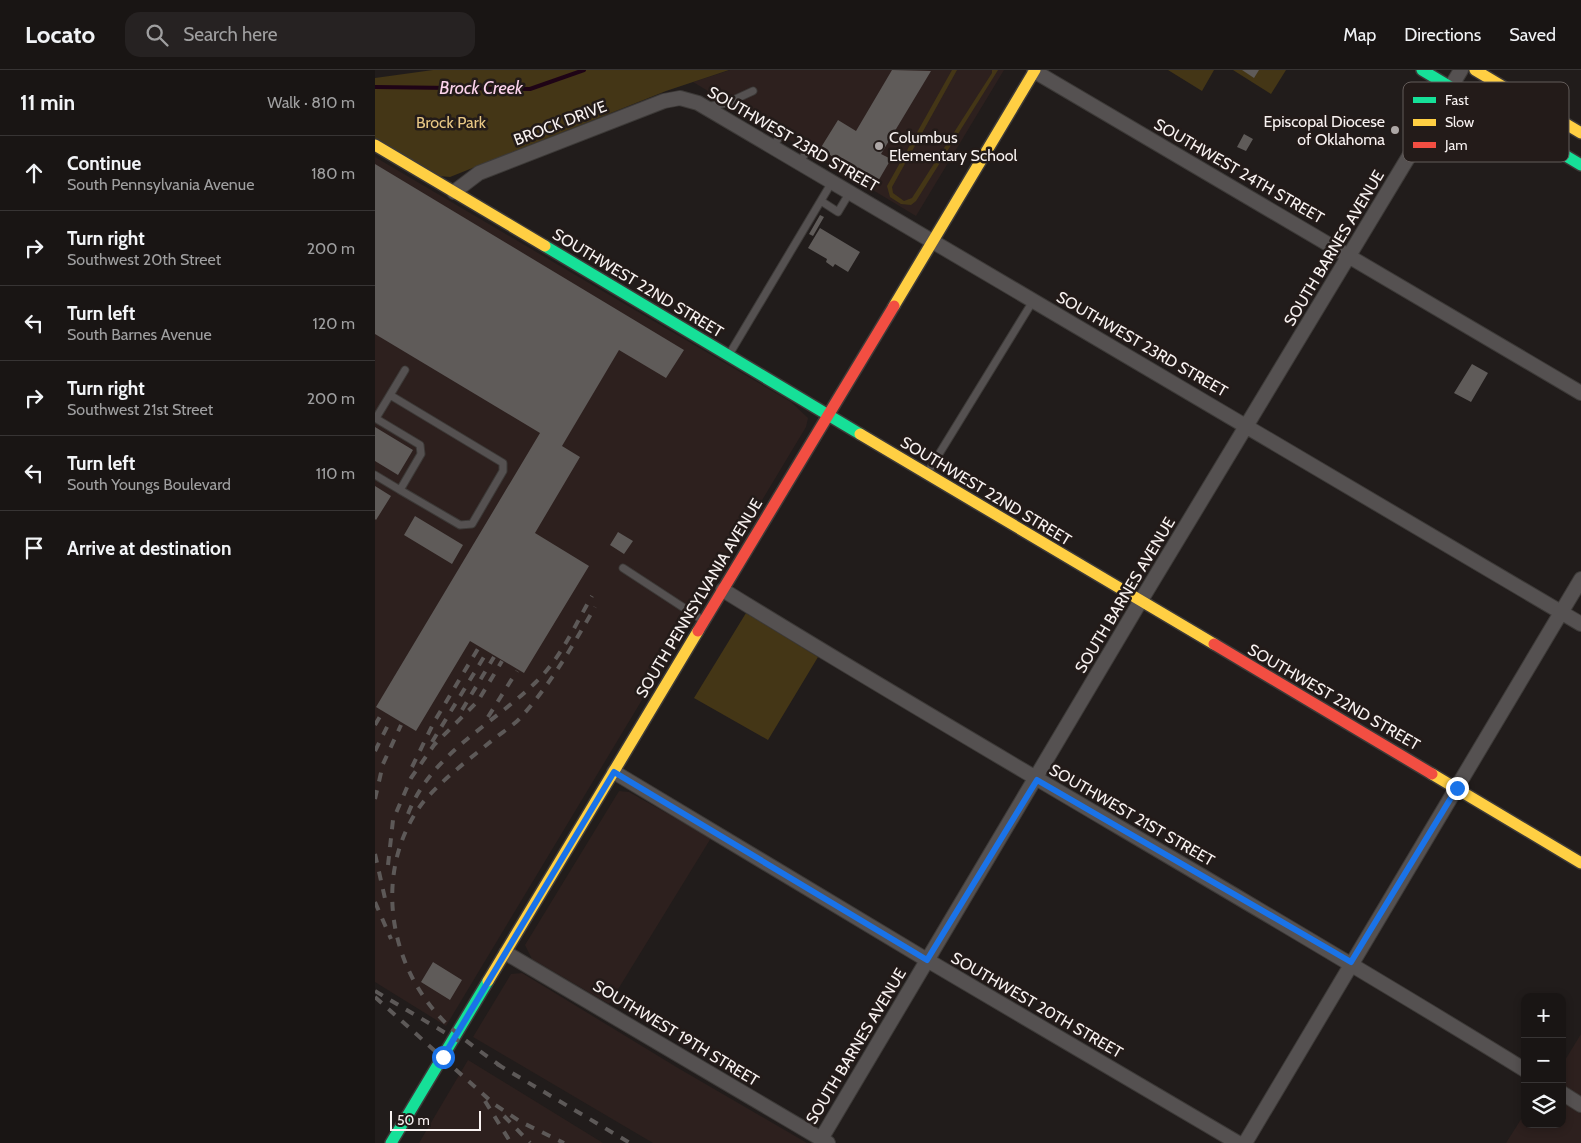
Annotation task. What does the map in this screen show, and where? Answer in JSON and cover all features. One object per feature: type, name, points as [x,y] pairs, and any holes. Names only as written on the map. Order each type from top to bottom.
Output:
[{"type":"street","name":"SOUTH PENNSYLVANIA AVENUE","points":[[391,1143],[1034,70]]},
{"type":"street","name":"SOUTHWEST 24TH STREET","points":[[1034,70],[1581,394]]},
{"type":"street","points":[[1422,70],[1442,82]]},
{"type":"street","name":"SOUTH BARNES AVENUE","points":[[1454,82],[1461,70]]},
{"type":"street","points":[[1475,70],[1495,82]]},
{"type":"street","name":"SOUTHWEST 23RD STREET","points":[[685,98],[706,107],[773,146],[932,242],[1581,624]]},
{"type":"street","name":"BROCK DRIVE","points":[[454,192],[479,173],[664,101],[685,98]]},
{"type":"street","points":[[1569,126],[1581,133]]},
{"type":"street","name":"SOUTHWEST 22ND STREET","points":[[375,145],[1581,863]]},
{"type":"street","points":[[1569,158],[1581,165]]},
{"type":"street","name":"SOUTH BARNES AVENUE","points":[[824,1141],[927,960],[1037,780],[1140,602],[1406,162]]},
{"type":"street","points":[[1245,1143],[1351,962],[1581,579]]},
{"type":"street","name":"SOUTHWEST 21ST STREET","points":[[723,590],[1037,780],[1351,962],[1521,1068]]},
{"type":"street","name":"SOUTHWEST 20TH STREET","points":[[614,772],[927,960],[1238,1143]]},
{"type":"street","name":"SOUTHWEST 19TH STREET","points":[[506,953],[824,1141]]},
{"type":"street","points":[[1566,1096],[1581,1105]]},
{"type":"lane","points":[[706,107],[727,103],[753,91]]},
{"type":"lane","points":[[773,146],[784,131]]},
{"type":"lane","points":[[800,162],[808,150]]},
{"type":"lane","points":[[729,356],[748,328],[755,305],[832,182]]},
{"type":"lane","points":[[821,201],[838,212],[850,192]]},
{"type":"lane","points":[[927,474],[1033,301]]},
{"type":"lane","points":[[399,490],[421,454],[420,445],[376,418],[405,370]]},
{"type":"lane","points":[[375,475],[460,525],[472,524],[503,471],[503,463],[390,395]]},
{"type":"lane","points":[[623,568],[704,621]]},
{"type":"shaded area","name":"Columbus Elementary School","points":[[730,70],[1004,70],[916,216],[693,82]]},
{"type":"shaded area","points":[[375,157],[791,402],[808,418],[806,427],[446,1026],[375,982]]},
{"type":"shaded area","points":[[619,791],[629,792],[711,838],[609,1004],[532,959],[525,945]]},
{"type":"shaded area","points":[[522,973],[678,1068],[807,1143],[653,1143],[473,1037],[511,974]]},
{"type":"shaded area","points":[[1581,1034],[1581,1143],[1506,1143],[1521,1119],[1521,1128],[1566,1128],[1566,1058]]},
{"type":"shaded area","points":[[468,1060],[603,1143],[419,1143]]},
{"type":"green space","name":"Brock Park","points":[[433,70],[729,70],[666,91],[450,177],[439,176],[375,138],[375,78]]},
{"type":"green space","points":[[952,70],[957,70],[892,187],[893,193],[904,201],[912,198],[992,73],[992,70],[998,70],[916,201],[911,205],[901,204],[890,197],[887,186]]},
{"type":"green space","points":[[1168,70],[1214,70],[1202,91]]},
{"type":"green space","points":[[1233,70],[1286,70],[1271,94]]},
{"type":"green space","points":[[746,613],[818,657],[768,740],[694,698]]},
{"type":"building","points":[[892,70],[931,71],[881,154],[891,159],[877,183],[820,149],[838,120],[856,131]]},
{"type":"building","points":[[1242,70],[1259,70],[1254,78]]},
{"type":"building","points":[[1244,134],[1253,139],[1246,151],[1237,147]]},
{"type":"building","points":[[375,164],[684,350],[666,378],[619,350],[562,446],[580,457],[535,533],[589,566],[524,673],[470,641],[416,731],[376,707],[540,433],[375,334]]},
{"type":"building","points":[[820,215],[824,217],[813,236],[809,234]]},
{"type":"building","points":[[820,228],[860,252],[848,272],[835,264],[833,267],[826,262],[827,259],[808,248]]},
{"type":"building","points":[[1472,364],[1488,373],[1471,402],[1454,393]]},
{"type":"building","points":[[375,427],[413,450],[398,475],[375,461]]},
{"type":"building","points":[[375,486],[391,496],[376,520],[375,519]]},
{"type":"building","points":[[415,516],[463,545],[452,564],[404,535]]},
{"type":"building","points":[[618,532],[633,541],[624,554],[610,545]]},
{"type":"building","points":[[433,962],[462,980],[450,1000],[421,982]]},
{"type":"waterway","name":"Brock Creek","points":[[375,87],[530,89],[584,70]]},
{"type":"railway","points":[[408,814],[418,793],[447,757],[519,698],[545,673],[567,641],[592,596]]},
{"type":"railway","points":[[502,1067],[460,1036],[438,1015],[420,991],[407,966],[397,938],[393,910],[393,881],[398,853],[408,826],[424,801],[449,776],[521,717],[552,678],[595,607]]},
{"type":"railway","points":[[412,767],[434,722],[479,647]]},
{"type":"railway","points":[[432,742],[487,652]]},
{"type":"railway","points":[[462,710],[494,657]]},
{"type":"railway","points":[[388,865],[393,820],[411,778],[434,745],[478,701],[502,661]]},
{"type":"railway","points":[[488,717],[517,671]]},
{"type":"railway","points":[[375,725],[382,713]]},
{"type":"railway","points":[[375,751],[391,719]]},
{"type":"railway","points":[[375,799],[383,764],[401,725]]},
{"type":"railway","points":[[375,854],[386,903]]},
{"type":"railway","points":[[375,902],[391,939]]},
{"type":"railway","points":[[375,991],[459,1041]]},
{"type":"railway","points":[[375,997],[494,1104],[521,1122],[564,1143]]},
{"type":"railway","points":[[497,1064],[630,1143]]},
{"type":"railway","points":[[485,1101],[511,1143]]},
{"type":"railway","points":[[504,1116],[530,1143]]},
{"type":"traffic: fast","points":[[1422,70],[1442,82]]},
{"type":"traffic: fast","points":[[1569,158],[1581,165]]},
{"type":"traffic: fast","points":[[545,246],[860,434]]},
{"type":"traffic: fast","points":[[391,1143],[488,981]]},
{"type":"traffic: slow","points":[[894,306],[1035,70]]},
{"type":"traffic: slow","points":[[1475,70],[1495,82]]},
{"type":"traffic: slow","points":[[1569,126],[1581,133]]},
{"type":"traffic: slow","points":[[375,145],[545,246]]},
{"type":"traffic: slow","points":[[860,434],[1214,644]]},
{"type":"traffic: slow","points":[[488,981],[698,631]]},
{"type":"traffic: slow","points":[[1432,774],[1581,863]]},
{"type":"traffic: jam","points":[[698,631],[894,306]]},
{"type":"traffic: jam","points":[[1214,644],[1432,774]]},
{"type":"place","name":"Episcopal Diocese of Oklahoma","points":[[1395,130]]},
{"type":"place","name":"Columbus Elementary School","points":[[879,146]]},
{"type":"route","points":[[443,1057],[614,772],[927,960],[1037,780],[1351,962],[1457,788]]}]
